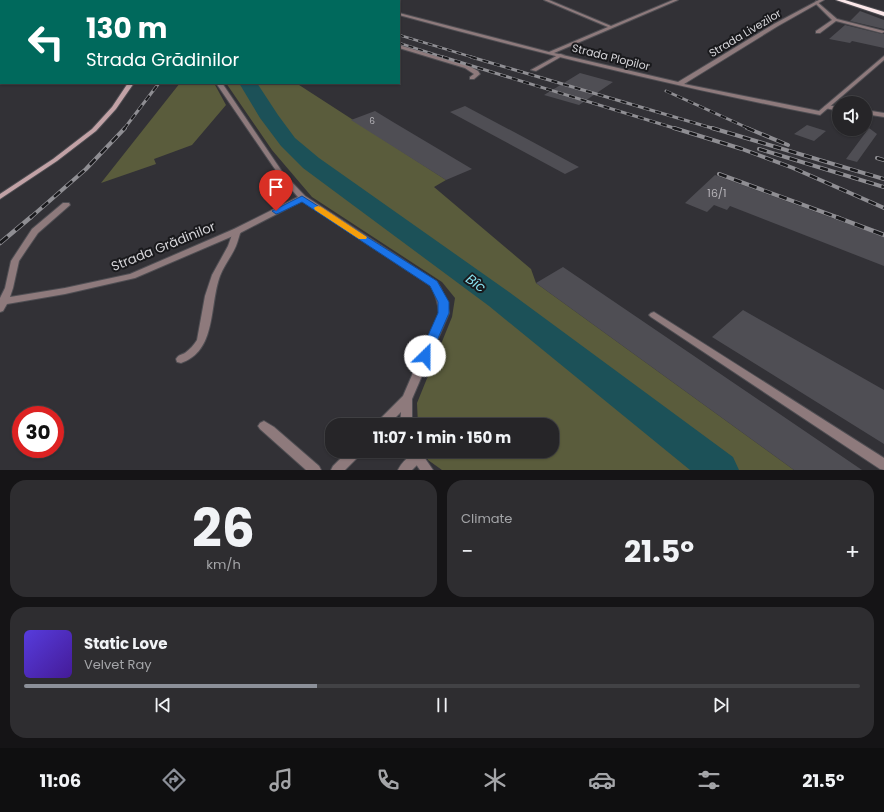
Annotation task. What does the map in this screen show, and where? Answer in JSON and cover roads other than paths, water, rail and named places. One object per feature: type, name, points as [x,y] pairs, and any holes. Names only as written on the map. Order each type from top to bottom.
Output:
[{"type":"highway","points":[[839,0],[884,14]]},
{"type":"street","points":[[546,0],[610,27]]},
{"type":"street","points":[[550,52],[676,0]]},
{"type":"street","points":[[819,1],[835,20],[882,32]]},
{"type":"street","name":"Strada Livezilor","points":[[680,84],[819,1]]},
{"type":"street","name":"Strada Plopilor","points":[[400,14],[498,41],[550,52],[680,84],[820,113],[828,107]]},
{"type":"street","points":[[818,32],[835,20]]},
{"type":"street","points":[[400,46],[467,67],[478,74],[472,78]]},
{"type":"street","points":[[534,70],[562,56]]},
{"type":"street","points":[[828,107],[884,57]]},
{"type":"street","points":[[0,197],[55,160],[94,130],[114,108],[130,84]]},
{"type":"street","points":[[220,84],[281,174],[302,198],[434,284],[440,292],[444,313],[407,399],[389,418]]},
{"type":"street","points":[[828,107],[832,107]]},
{"type":"street","points":[[872,113],[884,115]]},
{"type":"street","name":"Strada Grădinilor","points":[[2,305],[132,276],[237,230],[302,198]]},
{"type":"street","name":"Strada Grădinilor","points":[[2,305],[9,288],[16,261],[34,231],[66,205]]},
{"type":"street","points":[[181,359],[189,355],[197,348],[202,340],[210,296],[216,275],[232,246],[237,230]]},
{"type":"street","points":[[654,315],[884,465]]},
{"type":"street","points":[[406,418],[407,399]]},
{"type":"street","points":[[264,426],[315,470]]},
{"type":"street","points":[[337,470],[349,458]]},
{"type":"street","points":[[404,470],[412,458]]},
{"type":"street","points":[[418,458],[426,470]]},
{"type":"waterway","name":"Bîc","points":[[249,84],[270,118],[288,142],[311,163],[499,299],[719,470]]},
{"type":"railway","points":[[400,35],[475,58]]},
{"type":"railway","points":[[400,43],[446,58]]},
{"type":"railway","points":[[443,57],[677,129]]},
{"type":"railway","points":[[471,57],[715,129]]},
{"type":"railway","points":[[124,129],[158,84]]},
{"type":"railway","points":[[666,91],[750,129]]},
{"type":"railway","points":[[30,218],[86,169],[125,128]]},
{"type":"railway","points":[[674,128],[742,149],[793,168],[884,208]]},
{"type":"railway","points":[[712,128],[884,179]]},
{"type":"railway","points":[[747,128],[788,145]]},
{"type":"railway","points":[[759,149],[884,187]]},
{"type":"railway","points":[[877,158],[884,160]]},
{"type":"railway","points":[[719,174],[839,218]]},
{"type":"railway","points":[[0,243],[31,217]]},
{"type":"railway","points":[[836,217],[884,235]]}]
